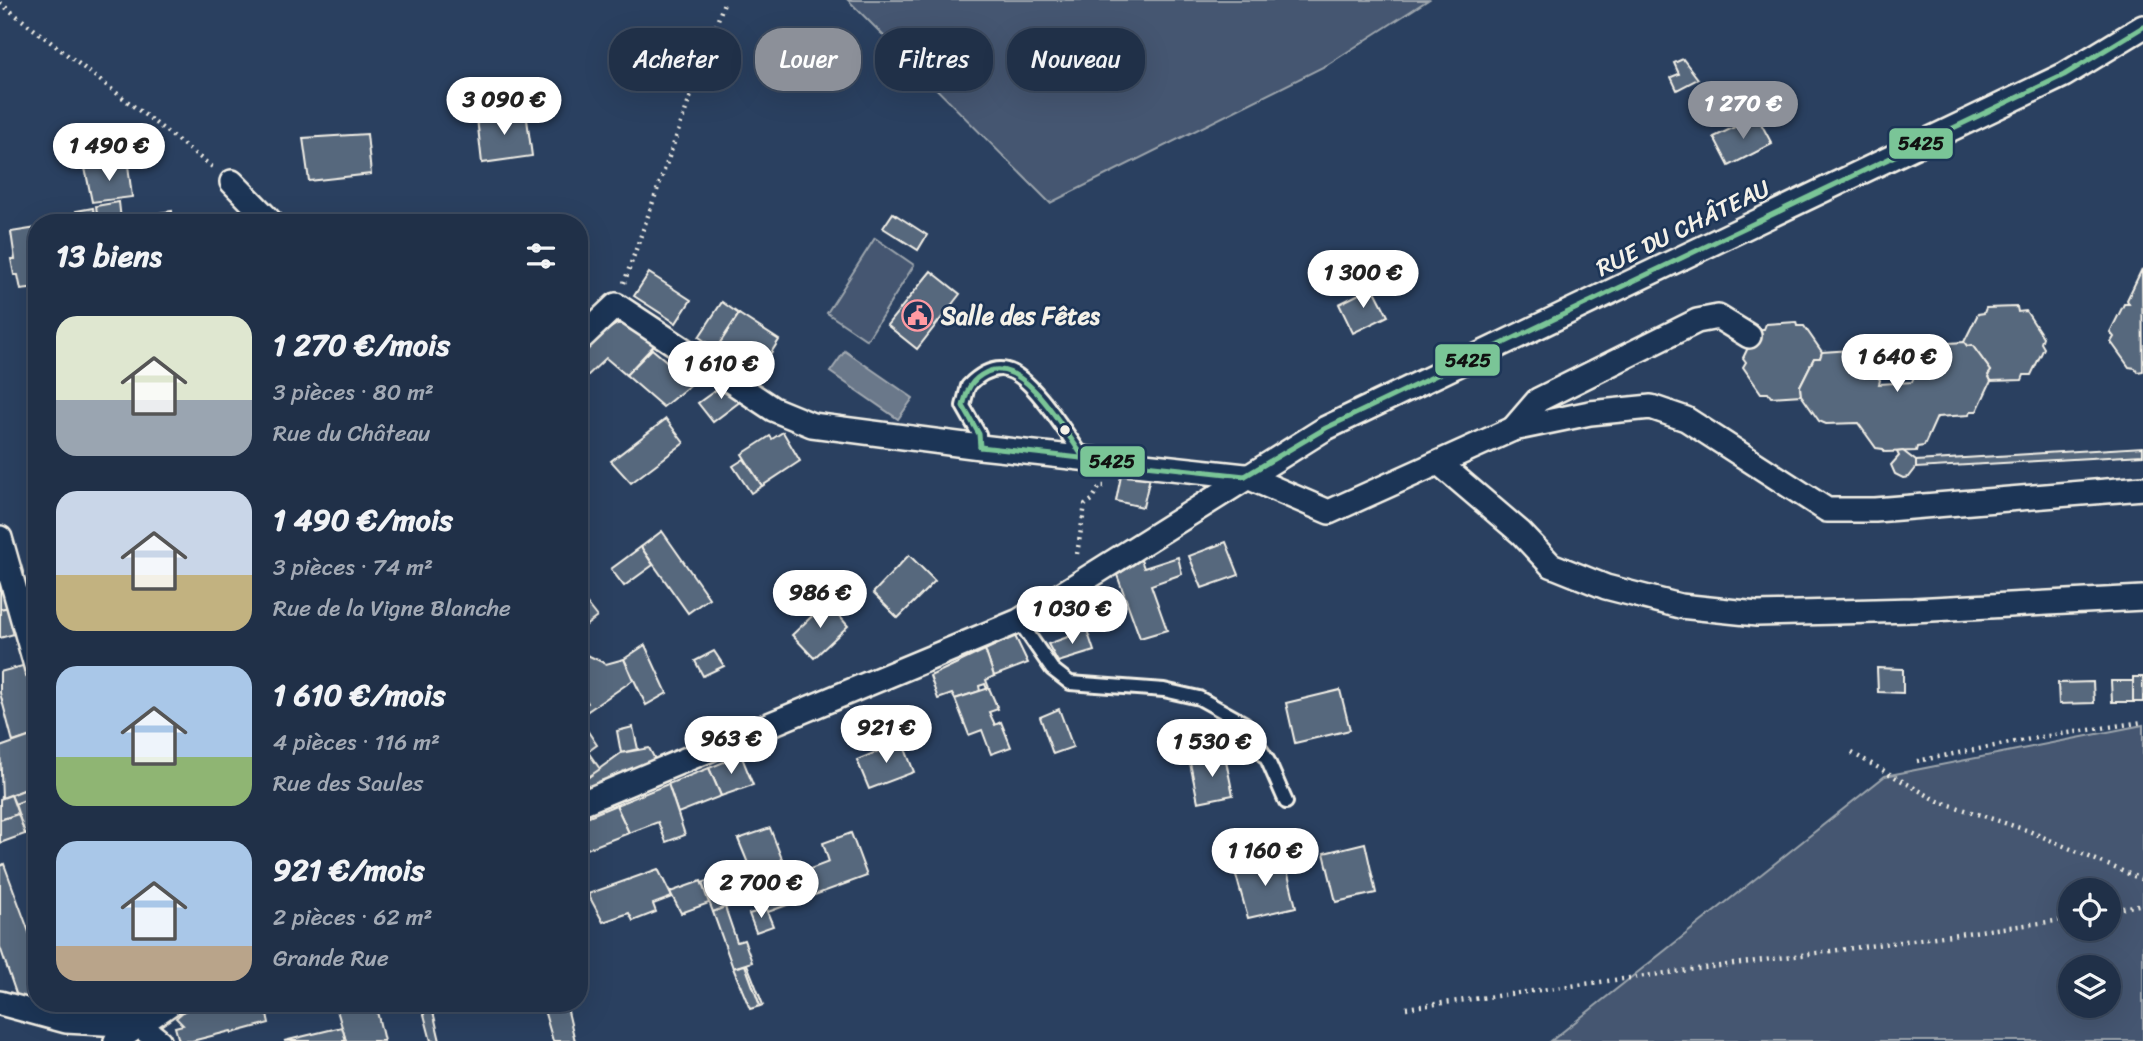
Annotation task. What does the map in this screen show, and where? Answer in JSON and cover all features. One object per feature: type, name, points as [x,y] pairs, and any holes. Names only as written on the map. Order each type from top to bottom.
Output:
[{"type":"street","name":"RUE DU CHÂTEAU","points":[[588,800],[1019,621],[1245,476],[1326,428],[2064,75],[2143,27]]},
{"type":"street","points":[[232,183],[263,214]]},
{"type":"street","points":[[588,331],[616,305],[773,409],[812,425],[980,447],[1245,476],[1329,512],[1513,429],[1590,413],[1651,407],[1686,419],[1826,510],[1875,510],[2143,488]]},
{"type":"street","points":[[1513,429],[1538,400],[1697,321],[1718,317],[1749,336]]},
{"type":"street","points":[[1439,463],[1521,533],[1551,565],[1606,587],[1680,606],[1757,614],[1913,610],[2143,598]]},
{"type":"street","points":[[0,538],[28,637]]},
{"type":"street","points":[[0,1003],[28,1011]]},
{"type":"street","points":[[33,1012],[66,1021],[139,1025],[159,1041]]},
{"type":"street","points":[[116,1041],[158,1012]]},
{"type":"lane","points":[[980,447],[979,434],[963,406],[968,386],[988,372],[1009,370],[1027,383],[1083,457]]},
{"type":"lane","points":[[1019,621],[1052,669],[1070,683],[1164,691],[1199,698],[1244,723],[1268,761],[1286,802]]},
{"type":"path","points":[[616,305],[725,0]]},
{"type":"path","points":[[0,3],[232,183]]},
{"type":"path","points":[[1081,582],[1075,569],[1085,505],[1092,500],[1100,486],[1107,486]]},
{"type":"path","points":[[1917,761],[2041,737],[2143,722]]},
{"type":"path","points":[[1852,753],[1938,801],[2029,831],[2143,880]]},
{"type":"path","points":[[2121,909],[2143,904]]},
{"type":"path","points":[[1406,1008],[2058,921]]},
{"type":"shaded area","points":[[848,0],[1428,0],[1327,65],[1050,203],[939,91],[993,91],[993,28],[876,28]]},
{"type":"shaded area","points":[[875,238],[914,265],[867,340],[827,313]]},
{"type":"shaded area","points":[[845,351],[913,398],[898,419],[830,372]]},
{"type":"shaded area","points":[[2143,725],[2143,1041],[1551,1041],[1885,776]]},
{"type":"building","points":[[1683,59],[1698,79],[1677,90],[1671,77],[1679,74],[1674,63]]},
{"type":"building","points":[[526,112],[532,156],[482,163],[477,118]]},
{"type":"building","points":[[1757,116],[1772,144],[1729,166],[1714,137]]},
{"type":"building","points":[[367,134],[371,174],[309,181],[303,138]]},
{"type":"building","points":[[128,165],[132,197],[92,202],[85,168]]},
{"type":"building","points":[[119,202],[120,214],[97,214],[96,206]]},
{"type":"building","points":[[93,208],[94,214],[76,214],[76,211]]},
{"type":"building","points":[[172,211],[172,214],[152,214]]},
{"type":"building","points":[[893,213],[927,235],[918,250],[883,228]]},
{"type":"building","points":[[28,229],[28,289],[21,290],[18,275],[14,275],[11,259],[15,259],[11,232]]},
{"type":"building","points":[[2142,269],[2143,371],[2138,372],[2129,367],[2111,342],[2114,337],[2110,332],[2124,304],[2129,304],[2127,300]]},
{"type":"building","name":"Salle des Fêtes","points":[[931,271],[960,294],[917,349],[887,325]]},
{"type":"building","points":[[649,273],[691,300],[676,323],[634,296]]},
{"type":"building","points":[[1373,287],[1388,316],[1353,333],[1339,304]]},
{"type":"building","points":[[722,302],[739,314],[716,349],[699,337]]},
{"type":"building","points":[[2017,307],[2018,312],[2026,311],[2043,337],[2041,343],[2044,348],[2031,375],[2024,375],[2022,380],[1991,381],[1988,375],[1991,371],[1972,345],[1967,346],[1964,342],[1978,314],[1984,313],[1986,308]]},
{"type":"building","points":[[739,314],[779,340],[757,375],[716,349]]},
{"type":"building","points":[[1796,322],[1797,326],[1804,326],[1822,352],[1820,358],[1814,358],[1800,386],[1801,395],[1771,397],[1768,393],[1761,393],[1743,367],[1746,362],[1743,358],[1757,329],[1764,329],[1766,324]]},
{"type":"building","points":[[628,323],[661,338],[626,375],[606,358],[588,375],[588,347],[617,324]]},
{"type":"building","points":[[1964,342],[1967,346],[1972,345],[1991,371],[1988,375],[1991,381],[1977,411],[1971,411],[1969,415],[1937,417],[1924,446],[1917,447],[1916,451],[1885,452],[1876,448],[1858,423],[1826,424],[1819,421],[1801,395],[1800,386],[1814,358],[1820,358],[1822,352],[1852,350],[1856,355],[1862,354],[1880,380],[1879,384],[1912,382],[1924,349],[1931,349],[1933,344]]},
{"type":"building","points":[[652,349],[676,369],[687,354],[710,369],[663,407],[626,375]]},
{"type":"building","points":[[727,382],[745,398],[713,422],[698,403]]},
{"type":"building","points":[[666,419],[684,443],[631,483],[611,461]]},
{"type":"building","points":[[783,432],[800,461],[762,486],[742,454],[770,436],[772,439]]},
{"type":"building","points":[[2143,447],[2143,455],[1916,468],[1916,461]]},
{"type":"building","points":[[1903,451],[1916,461],[1916,468],[1909,477],[1903,478],[1895,474],[1891,465],[1899,456],[1897,452]]},
{"type":"building","points":[[744,459],[762,486],[751,493],[733,466]]},
{"type":"building","points":[[1122,471],[1150,477],[1143,507],[1116,501]]},
{"type":"building","points":[[662,531],[709,598],[688,613],[641,547]]},
{"type":"building","points":[[1226,542],[1239,575],[1202,588],[1189,556]]},
{"type":"building","points":[[641,547],[653,565],[624,586],[611,569]]},
{"type":"building","points":[[909,555],[935,581],[898,618],[873,593]]},
{"type":"building","points":[[1178,557],[1182,574],[1151,585],[1167,630],[1140,638],[1117,575],[1141,560],[1144,568]]},
{"type":"building","points":[[0,568],[15,606],[0,609]]},
{"type":"building","points":[[827,602],[848,626],[814,658],[792,635]]},
{"type":"building","points":[[15,606],[21,632],[0,638],[0,609]]},
{"type":"building","points":[[588,606],[597,617],[588,624]]},
{"type":"building","points":[[1087,630],[1094,651],[1058,662],[1048,644]]},
{"type":"building","points":[[1015,636],[1028,663],[994,676],[985,650]]},
{"type":"building","points":[[645,645],[667,693],[646,705],[624,659]]},
{"type":"building","points":[[985,650],[994,676],[986,680],[989,688],[987,689],[985,684],[979,686],[980,691],[955,699],[952,694],[938,699],[930,676]]},
{"type":"building","points":[[714,651],[724,666],[703,676],[695,661]]},
{"type":"building","points":[[588,655],[606,664],[624,659],[633,680],[588,711]]},
{"type":"building","points":[[28,665],[28,737],[13,742],[0,693],[0,672]]},
{"type":"building","points":[[1877,668],[1903,669],[1903,693],[1878,692]]},
{"type":"building","points":[[2133,677],[2143,677],[2143,702],[2133,702]]},
{"type":"building","points":[[2111,681],[2133,681],[2133,702],[2112,702]]},
{"type":"building","points":[[2093,682],[2094,703],[2059,704],[2058,683]]},
{"type":"building","points":[[989,688],[998,709],[989,712],[995,725],[1001,722],[1011,747],[991,754],[982,730],[969,735],[955,699]]},
{"type":"building","points":[[1340,690],[1350,730],[1295,743],[1286,703]]},
{"type":"building","points":[[1059,709],[1073,747],[1053,754],[1040,717]]},
{"type":"building","points":[[633,727],[638,749],[621,753],[617,731]]},
{"type":"building","points":[[588,732],[597,745],[588,752]]},
{"type":"building","points":[[28,737],[28,788],[2,798],[0,747]]},
{"type":"building","points":[[902,741],[914,772],[869,789],[857,760]]},
{"type":"building","points":[[649,748],[657,763],[592,790],[588,785],[588,777],[621,753]]},
{"type":"building","points":[[588,752],[600,769],[588,777]]},
{"type":"building","points":[[741,755],[753,785],[721,796],[709,768]]},
{"type":"building","points":[[1225,756],[1233,795],[1198,802],[1190,763]]},
{"type":"building","points":[[709,768],[721,796],[678,813],[668,784]]},
{"type":"building","points":[[668,784],[685,835],[666,842],[658,822],[629,833],[616,805]]},
{"type":"building","points":[[28,788],[28,799],[15,804],[11,795]]},
{"type":"building","points":[[11,795],[18,814],[0,820],[0,799]]},
{"type":"building","points":[[28,799],[28,833],[25,834],[15,804]]},
{"type":"building","points":[[616,805],[629,833],[588,849],[588,816]]},
{"type":"building","points":[[18,814],[25,834],[0,843],[0,820]]},
{"type":"building","points":[[770,828],[789,877],[829,862],[823,843],[851,833],[867,876],[768,912],[738,839]]},
{"type":"building","points":[[1365,843],[1376,893],[1336,902],[1324,853]]},
{"type":"building","points":[[1284,858],[1296,907],[1248,918],[1234,868]]},
{"type":"building","points":[[4,864],[28,929],[28,1001],[18,999],[0,947],[0,866]]},
{"type":"building","points":[[658,869],[672,897],[653,904],[656,912],[633,921],[629,913],[603,922],[588,894]]},
{"type":"building","points":[[737,872],[747,900],[713,912],[702,883]]},
{"type":"building","points":[[701,881],[709,903],[681,913],[670,892]]},
{"type":"building","points":[[725,907],[737,942],[744,940],[752,962],[733,968],[713,912]]},
{"type":"building","points":[[766,909],[773,926],[756,932],[749,914]]},
{"type":"building","points":[[747,964],[763,1005],[760,1006],[745,965]]},
{"type":"building","points":[[745,965],[760,1006],[750,1009],[733,968]]},
{"type":"building","points":[[102,1012],[140,1012],[137,1014]]},
{"type":"building","points":[[183,1012],[267,1012],[269,1023],[192,1041],[179,1041],[175,1027],[183,1025],[176,1018]]},
{"type":"building","points":[[338,1012],[377,1012],[384,1041],[346,1041]]},
{"type":"building","points":[[423,1012],[433,1012],[440,1041],[431,1041]]},
{"type":"building","points":[[545,1012],[568,1012],[575,1041],[553,1041]]},
{"type":"building","points":[[342,1027],[346,1041],[284,1041]]},
{"type":"transit line","name":"5425","points":[[1245,476],[1326,428],[2064,75],[2143,27]]},
{"type":"transit line","name":"5425","points":[[980,447],[979,434],[963,406],[964,400],[977,378],[987,372],[1001,370],[1015,375],[1029,385],[1054,414],[1083,457]]},
{"type":"transit line","name":"5425","points":[[980,447],[1245,476]]},
{"type":"place","name":"Salle des Fêtes","points":[[918,316]]}]
